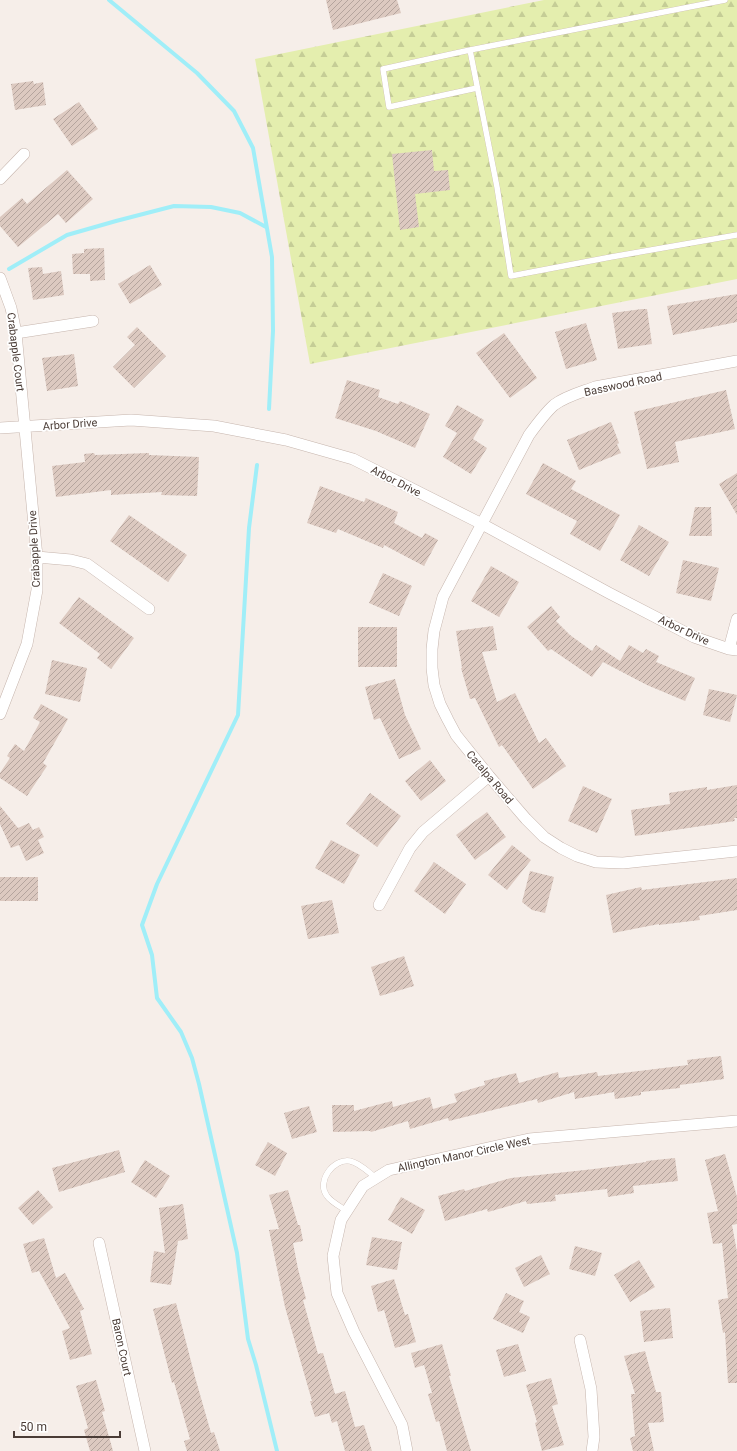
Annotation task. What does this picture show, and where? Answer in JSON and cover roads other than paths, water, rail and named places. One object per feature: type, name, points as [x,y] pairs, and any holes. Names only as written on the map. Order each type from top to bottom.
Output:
[{"type":"street","points":[[0,179],[24,154]]},
{"type":"street","name":"Crabapple Court","points":[[0,278],[11,308],[16,333],[24,427]]},
{"type":"street","points":[[16,333],[93,321]]},
{"type":"street","name":"Basswood Road","points":[[482,524],[530,434],[555,404],[595,387],[737,361]]},
{"type":"street","name":"Arbor Drive","points":[[0,428],[132,420],[214,426],[286,440],[353,459],[482,524],[694,637],[733,650]]},
{"type":"street","name":"Crabapple Drive","points":[[0,714],[27,644],[37,590],[37,557],[24,427]]},
{"type":"street","name":"Catalpa Road","points":[[482,524],[443,597],[434,631],[432,655],[434,685],[440,704],[456,735],[526,819],[544,837],[577,856],[596,862],[623,863],[737,852]]},
{"type":"street","points":[[37,557],[70,560],[87,564],[149,609]]},
{"type":"street","points":[[733,650],[737,619]]},
{"type":"street","points":[[379,906],[410,848],[423,832],[489,776]]},
{"type":"street","name":"Allington Manor Circle West","points":[[407,1451],[402,1425],[354,1332],[337,1293],[333,1256],[341,1220],[363,1186],[389,1170],[529,1139],[737,1121]]},
{"type":"street","name":"Baron Court","points":[[99,1243],[145,1451]]},
{"type":"street","points":[[580,1340],[592,1389],[594,1437],[592,1451]]},
{"type":"lane","points":[[477,88],[389,107],[383,68],[725,0]]},
{"type":"lane","points":[[470,50],[497,188],[511,276],[737,235]]},
{"type":"lane","points":[[347,1211],[327,1197],[323,1186],[324,1177],[332,1167],[340,1162],[350,1161],[363,1167],[376,1178]]},
{"type":"waterway","points":[[109,0],[197,73],[234,111],[253,148],[272,257],[273,331],[269,409]]},
{"type":"waterway","points":[[9,269],[67,235],[174,206],[211,207],[240,213],[266,227]]},
{"type":"waterway","points":[[257,465],[249,528],[238,715],[157,884],[142,925],[152,955],[157,998],[181,1032],[192,1058],[199,1084],[237,1253],[248,1339],[256,1365],[277,1451]]}]
